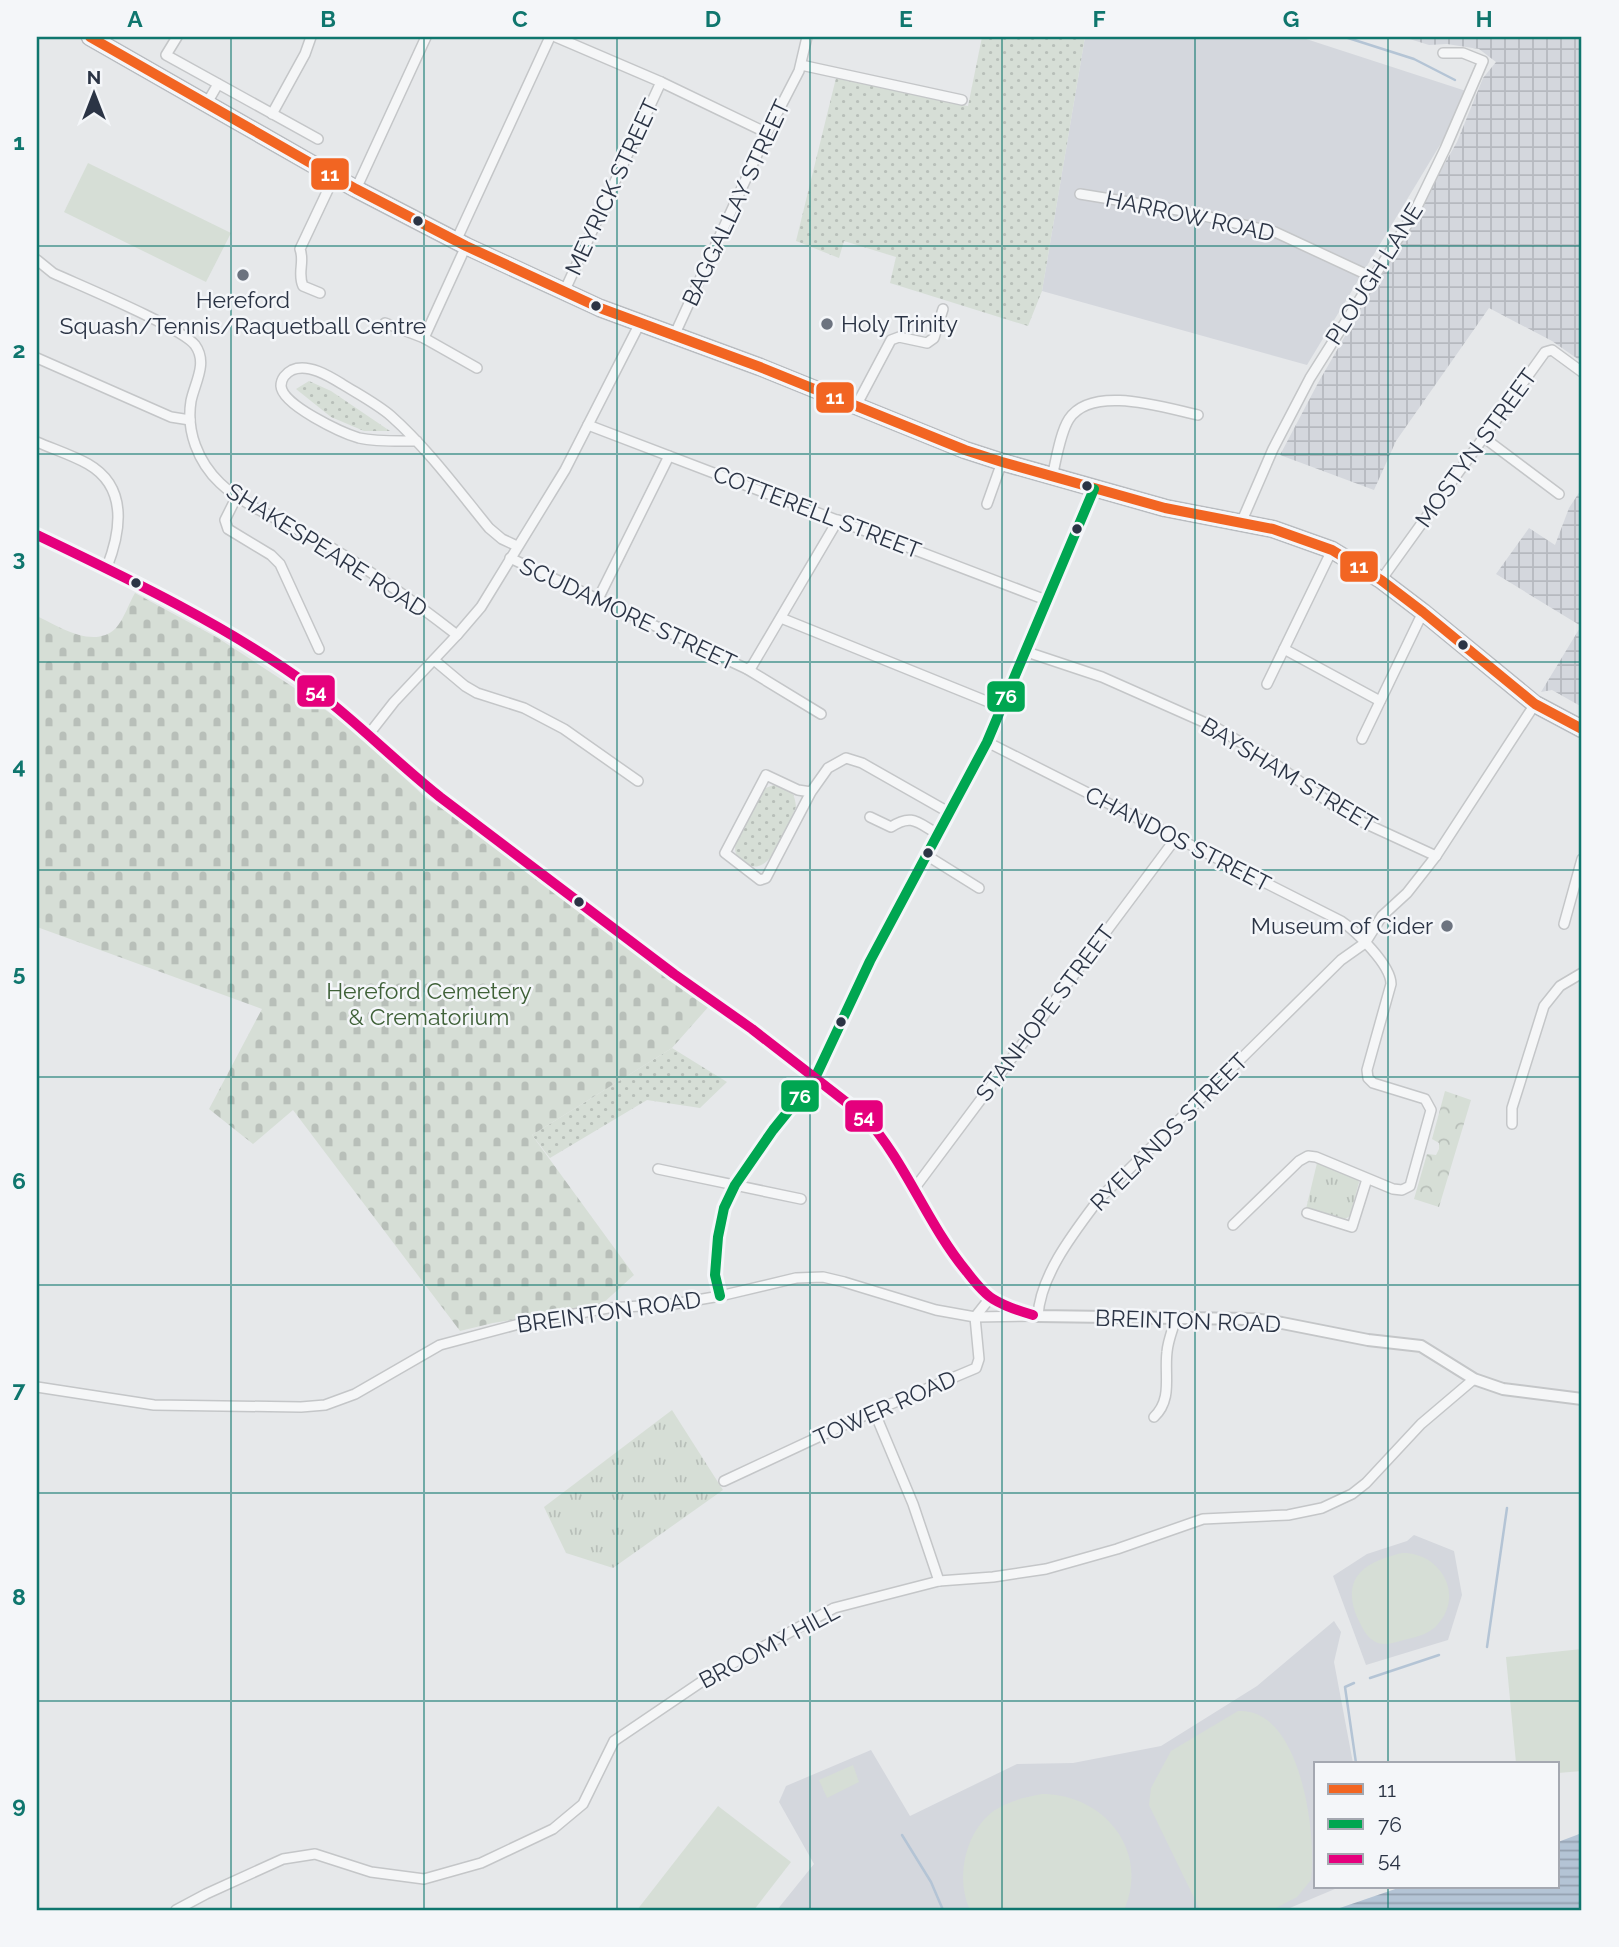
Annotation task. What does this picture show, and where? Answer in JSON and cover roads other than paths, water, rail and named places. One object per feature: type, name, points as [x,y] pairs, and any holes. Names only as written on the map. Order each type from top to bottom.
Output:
[{"type":"highway","points":[[90,37],[356,189],[564,292],[1002,462],[1166,508],[1273,529],[1332,550],[1381,580],[1535,704],[1582,729]]},
{"type":"street","points":[[177,37],[166,55],[318,139]]},
{"type":"street","points":[[272,114],[305,54],[311,37]]},
{"type":"street","points":[[356,189],[426,37]]},
{"type":"street","points":[[424,338],[461,243],[550,37]]},
{"type":"street","points":[[556,37],[660,82],[767,133]]},
{"type":"street","name":"BAGGALLAY STREET","points":[[674,336],[767,133],[800,68],[807,37]]},
{"type":"street","name":"PLOUGH LANE","points":[[1241,523],[1273,449],[1310,378],[1413,215],[1446,149],[1483,61],[1463,53],[1443,53]]},
{"type":"street","points":[[800,68],[962,100]]},
{"type":"street","name":"MEYRICK STREET","points":[[564,292],[660,82]]},
{"type":"street","points":[[207,103],[218,84]]},
{"type":"street","points":[[320,293],[303,286],[299,278],[304,258],[300,249],[334,177]]},
{"type":"street","name":"HARROW ROAD","points":[[1080,194],[1178,210],[1275,232],[1374,278]]},
{"type":"street","points":[[37,260],[53,273],[176,331],[196,346],[201,360],[200,374],[192,400],[190,421],[172,417],[37,358]]},
{"type":"street","points":[[856,406],[891,340],[899,337],[927,344],[934,338],[943,309]]},
{"type":"street","points":[[385,323],[424,338],[477,368]]},
{"type":"street","points":[[369,734],[394,702],[481,607],[565,470],[640,323]]},
{"type":"street","name":"MOSTYN STREET","points":[[1381,580],[1545,352],[1552,350],[1582,372]]},
{"type":"street","points":[[417,441],[383,442],[358,437],[331,427],[284,395],[281,387],[283,377],[298,368],[315,370],[388,414],[417,441],[489,528],[502,539],[517,546]]},
{"type":"street","points":[[1052,477],[1068,421],[1078,408],[1098,403],[1129,401],[1198,415]]},
{"type":"street","name":"SHAKESPEARE ROAD","points":[[190,421],[197,450],[209,471],[237,496],[390,584],[457,635]]},
{"type":"street","name":"COTTERELL STREET","points":[[588,425],[1046,600]]},
{"type":"street","points":[[1483,437],[1559,494]]},
{"type":"street","points":[[37,442],[87,463],[97,470],[112,489],[119,510],[119,531],[107,568]]},
{"type":"street","points":[[598,599],[669,456]]},
{"type":"street","points":[[987,504],[1002,462]]},
{"type":"street","points":[[720,1296],[715,1275],[724,1208],[735,1185],[773,1130],[815,1078],[870,961],[987,742],[1094,489]]},
{"type":"street","points":[[237,496],[225,520],[228,529],[271,555],[280,564],[319,649]]},
{"type":"street","points":[[747,669],[752,666],[838,520]]},
{"type":"street","points":[[37,535],[107,568],[274,662],[308,685],[369,734],[440,797],[864,1116],[878,1131],[950,1252],[990,1298],[1010,1309],[1038,1316]]},
{"type":"street","points":[[1267,684],[1332,550]]},
{"type":"street","name":"SCUDAMORE STREET","points":[[510,558],[747,669],[821,714]]},
{"type":"street","points":[[1362,739],[1423,612]]},
{"type":"street","points":[[781,618],[1001,707]]},
{"type":"street","points":[[1284,649],[1380,701]]},
{"type":"street","name":"BAYSHAM STREET","points":[[1024,651],[1102,677],[1217,728],[1271,761],[1347,815],[1436,856]]},
{"type":"street","points":[[434,660],[477,693],[524,708],[564,729],[638,781]]},
{"type":"street","name":"RYELANDS STREET","points":[[1038,1316],[1039,1299],[1045,1284],[1074,1232],[1099,1199],[1341,960],[1365,943],[1382,916],[1408,892],[1436,856],[1535,704]]},
{"type":"street","name":"CHANDOS STREET","points":[[987,742],[1341,921],[1365,943],[1391,977],[1367,1078],[1373,1083],[1425,1099],[1431,1110],[1410,1186],[1402,1190],[1393,1189],[1367,1179]]},
{"type":"street","points":[[811,792],[798,790],[766,775],[725,853],[760,880],[766,878],[811,792],[828,768],[846,758],[862,764],[950,813]]},
{"type":"street","points":[[870,817],[891,827],[903,818],[911,818],[937,834]]},
{"type":"street","name":"STANHOPE STREET","points":[[914,1189],[1176,838]]},
{"type":"street","points":[[926,855],[979,888]]},
{"type":"street","points":[[1564,924],[1582,859]]},
{"type":"street","points":[[1512,1124],[1512,1108],[1544,1006],[1560,986],[1582,973]]},
{"type":"street","points":[[1233,1225],[1299,1161],[1308,1156],[1367,1179],[1352,1227],[1307,1213]]},
{"type":"street","points":[[658,1169],[802,1199]]},
{"type":"street","name":"BREINTON ROAD","points":[[37,1387],[154,1405],[325,1405],[355,1394],[440,1345],[519,1324],[608,1308],[674,1304],[796,1278],[823,1278],[936,1310],[975,1317],[1253,1319],[1368,1340],[1421,1346],[1474,1379],[1503,1389],[1582,1399]]},
{"type":"street","points":[[975,1317],[990,1298]]},
{"type":"street","name":"TOWER ROAD","points":[[724,1481],[874,1411],[976,1368],[979,1359],[975,1317]]},
{"type":"street","points":[[1154,1418],[1163,1409],[1167,1383],[1167,1352],[1176,1318]]},
{"type":"street","name":"BROOMY HILL","points":[[176,1910],[283,1859],[315,1854],[371,1872],[424,1879],[481,1863],[553,1829],[583,1804],[614,1741],[710,1676],[834,1608],[939,1581],[1046,1569],[1117,1549],[1203,1519],[1288,1515],[1322,1508],[1339,1501],[1366,1483],[1420,1424],[1474,1379]]},
{"type":"street","points":[[874,1411],[913,1504],[939,1581]]},
{"type":"water","points":[[1582,1833],[1582,1907],[1573,1910],[1334,1910],[1398,1888],[1560,1888],[1560,1841]]},
{"type":"waterway","points":[[1345,37],[1414,59],[1455,80]]},
{"type":"waterway","points":[[1487,1647],[1507,1508]]},
{"type":"waterway","points":[[1370,1678],[1439,1655]]},
{"type":"waterway","points":[[1354,1683],[1345,1687],[1356,1762]]},
{"type":"waterway","points":[[902,1835],[931,1882],[943,1910]]},
{"type":"place","name":"Hereford Squash/Tennis/Raquetball Centre","points":[[243,275]]},
{"type":"place","name":"Holy Trinity","points":[[827,324]]},
{"type":"place","name":"Museum of Cider","points":[[1447,926]]},
{"type":"park label","name":"Hereford Cemetery & Crematorium","points":[[429,1004]]}]
